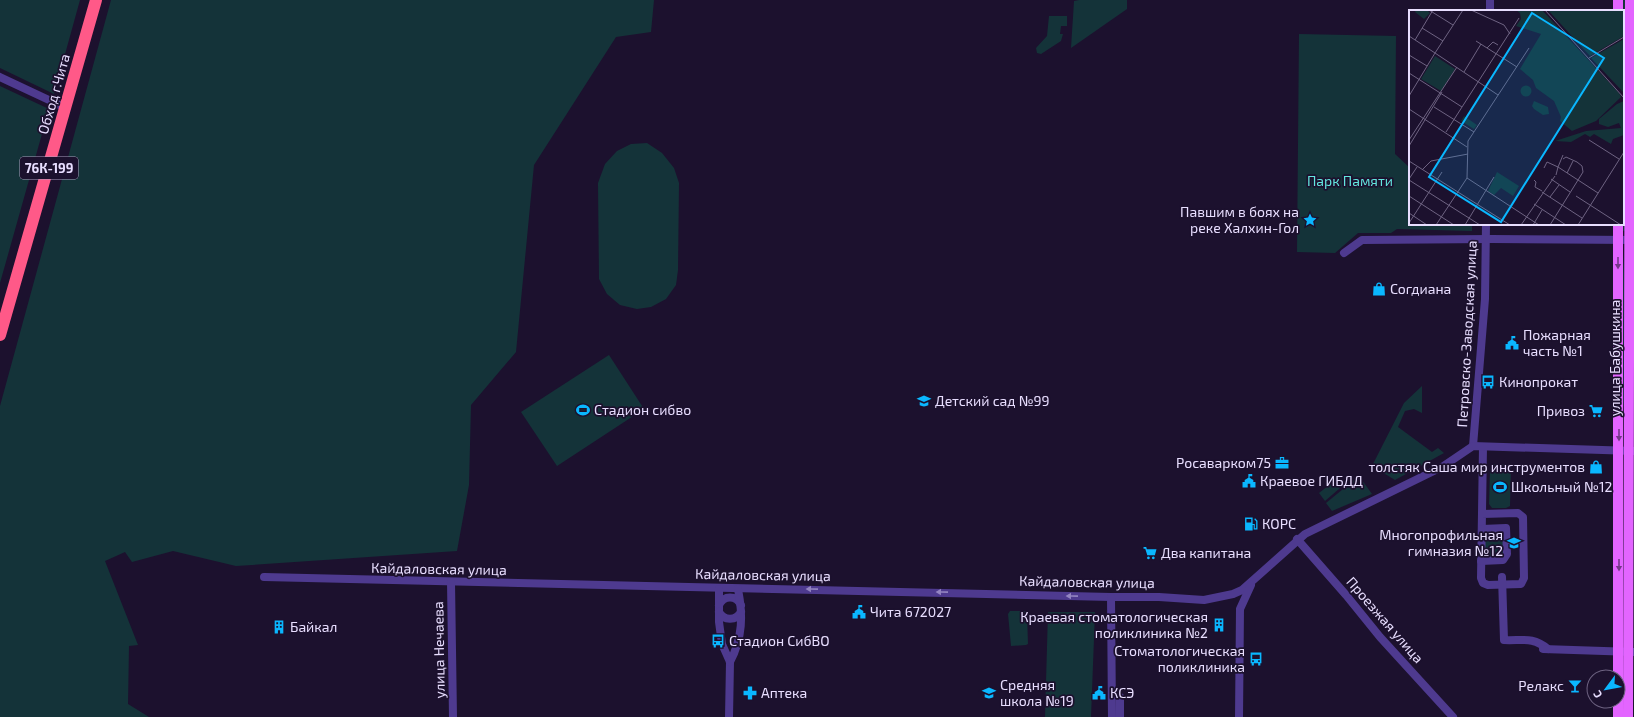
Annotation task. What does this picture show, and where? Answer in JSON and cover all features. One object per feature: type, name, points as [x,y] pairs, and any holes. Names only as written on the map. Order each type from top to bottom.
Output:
[{"type":"highway","name":"Обход г.Чита","points":[[0,335],[96,0]]},
{"type":"main road","name":"улица Бабушкина","points":[[1618,717],[1632,240],[1630,0]]},
{"type":"main road","name":"улица Бабушкина","points":[[1618,225],[1627,451],[1632,652],[1628,717]]},
{"type":"street","points":[[0,77],[66,108]]},
{"type":"street","name":"Петровско-Заводская улица","points":[[1473,446],[1485,299],[1486,225]]},
{"type":"street","points":[[1344,253],[1362,240],[1632,240]]},
{"type":"street","points":[[1239,717],[1240,609],[1246,593],[1256,578],[1298,539],[1313,529],[1442,467],[1473,446],[1627,451]]},
{"type":"street","points":[[1482,514],[1518,513],[1523,516],[1523,582],[1488,585],[1483,583],[1481,578],[1483,447]]},
{"type":"street","points":[[1481,561],[1503,560],[1507,554],[1506,528],[1482,529]]},
{"type":"street","name":"Проезжая улица","points":[[1298,539],[1380,637],[1453,717]]},
{"type":"street","points":[[1502,576],[1504,640],[1531,639],[1542,644],[1544,649],[1632,652]]},
{"type":"street","name":"Кайдаловская улица","points":[[264,578],[719,589],[838,589],[1159,597],[1204,600],[1233,594],[1242,590],[1256,578]]},
{"type":"street","name":"улица Нечаева","points":[[451,582],[453,717]]},
{"type":"street","points":[[719,589],[722,644],[730,662],[729,717]]},
{"type":"street","points":[[730,662],[739,646],[741,608],[738,589]]},
{"type":"street","points":[[719,608],[724,599],[728,597],[736,599],[741,608]]},
{"type":"street","points":[[1111,597],[1112,717]]},
{"type":"street","points":[[719,608],[724,617],[732,619],[736,618],[741,608]]},
{"type":"street","points":[[1120,697],[1120,717]]},
{"type":"green space","points":[[0,0],[80,0],[54,94],[0,68]]},
{"type":"green space","points":[[111,0],[654,0],[651,32],[616,37],[534,165],[516,352],[471,405],[469,485],[457,551],[236,566],[173,551],[132,562],[125,552],[105,561],[138,645],[129,646],[128,704],[149,717],[0,717],[0,406]]},
{"type":"green space","points":[[1127,0],[1127,9],[1071,48],[1074,1]]},
{"type":"green space","points":[[1623,0],[1626,0],[1626,231],[1622,231],[1622,225],[1624,225]]},
{"type":"green space","points":[[1049,16],[1067,16],[1067,26],[1061,26],[1060,34],[1063,34],[1061,41],[1041,54],[1037,53],[1036,48],[1047,36]]},
{"type":"green space","name":"Парк Памяти","points":[[1299,34],[1396,36],[1395,154],[1409,167],[1409,225],[1472,225],[1472,231],[1397,229],[1391,233],[1358,233],[1335,253],[1297,252]]},
{"type":"green space","points":[[0,86],[49,109],[0,283]]},
{"type":"green space","points":[[647,143],[662,153],[674,168],[679,183],[678,270],[676,285],[666,299],[651,307],[637,309],[620,305],[607,294],[599,279],[598,183],[605,164],[617,151],[631,144]]},
{"type":"green space","points":[[1623,253],[1625,292],[1624,408],[1622,392]]},
{"type":"green space","points":[[609,355],[644,409],[557,466],[521,412]]},
{"type":"green space","points":[[1422,386],[1422,413],[1414,409],[1405,411],[1398,427],[1432,452],[1438,448],[1444,453],[1395,480],[1372,466],[1404,403]]},
{"type":"green space","name":"Школьный №12","points":[[1493,464],[1508,464],[1511,468],[1510,506],[1506,508],[1492,508],[1489,504],[1490,469]]},
{"type":"green space","points":[[1359,476],[1372,494],[1332,511],[1326,503]]},
{"type":"green space","points":[[1333,482],[1340,488],[1325,501],[1319,493]]},
{"type":"green space","points":[[1503,529],[1505,557],[1487,558],[1484,555],[1485,530]]},
{"type":"green space","points":[[1010,611],[1025,611],[1027,613],[1028,644],[1011,646],[1008,614]]},
{"type":"green space","points":[[1048,612],[1095,612],[1091,717],[1045,717]]},
{"type":"place","name":"Павшим в боях на реке Халхин-Гол","points":[[1310,220]]},
{"type":"place","name":"Согдиана","points":[[1379,289]]},
{"type":"place","name":"Пожарная часть №1","points":[[1512,343]]},
{"type":"place","name":"Кинопрокат","points":[[1488,382]]},
{"type":"place","name":"Детский сад №99","points":[[924,401]]},
{"type":"place","name":"Стадион сибво","points":[[583,410]]},
{"type":"place","name":"Привоз","points":[[1596,411]]},
{"type":"place","name":"Росаварком75","points":[[1282,463]]},
{"type":"place","name":"толстяк Саша мир инструментов","points":[[1596,467]]},
{"type":"place","name":"Краевое ГИБДД","points":[[1249,481]]},
{"type":"place","name":"Школьный №12","points":[[1500,487]]},
{"type":"place","name":"КОРС","points":[[1251,524]]},
{"type":"place","name":"Многопрофильная гимназия №12","points":[[1514,543]]},
{"type":"place","name":"Два капитана","points":[[1150,553]]},
{"type":"place","name":"Чита 672027","points":[[859,612]]},
{"type":"place","name":"Краевая стоматологическая поликлиника №2","points":[[1219,625]]},
{"type":"place","name":"Байкал","points":[[279,627]]},
{"type":"place","name":"Стадион СибВО","points":[[718,641]]},
{"type":"place","name":"Стоматологическая поликлиника","points":[[1256,659]]},
{"type":"place","name":"Релакс","points":[[1575,686]]},
{"type":"place","name":"Аптека","points":[[750,693]]},
{"type":"place","name":"Средняя школа №19","points":[[989,693]]},
{"type":"place","name":"КСЭ","points":[[1099,693]]}]
